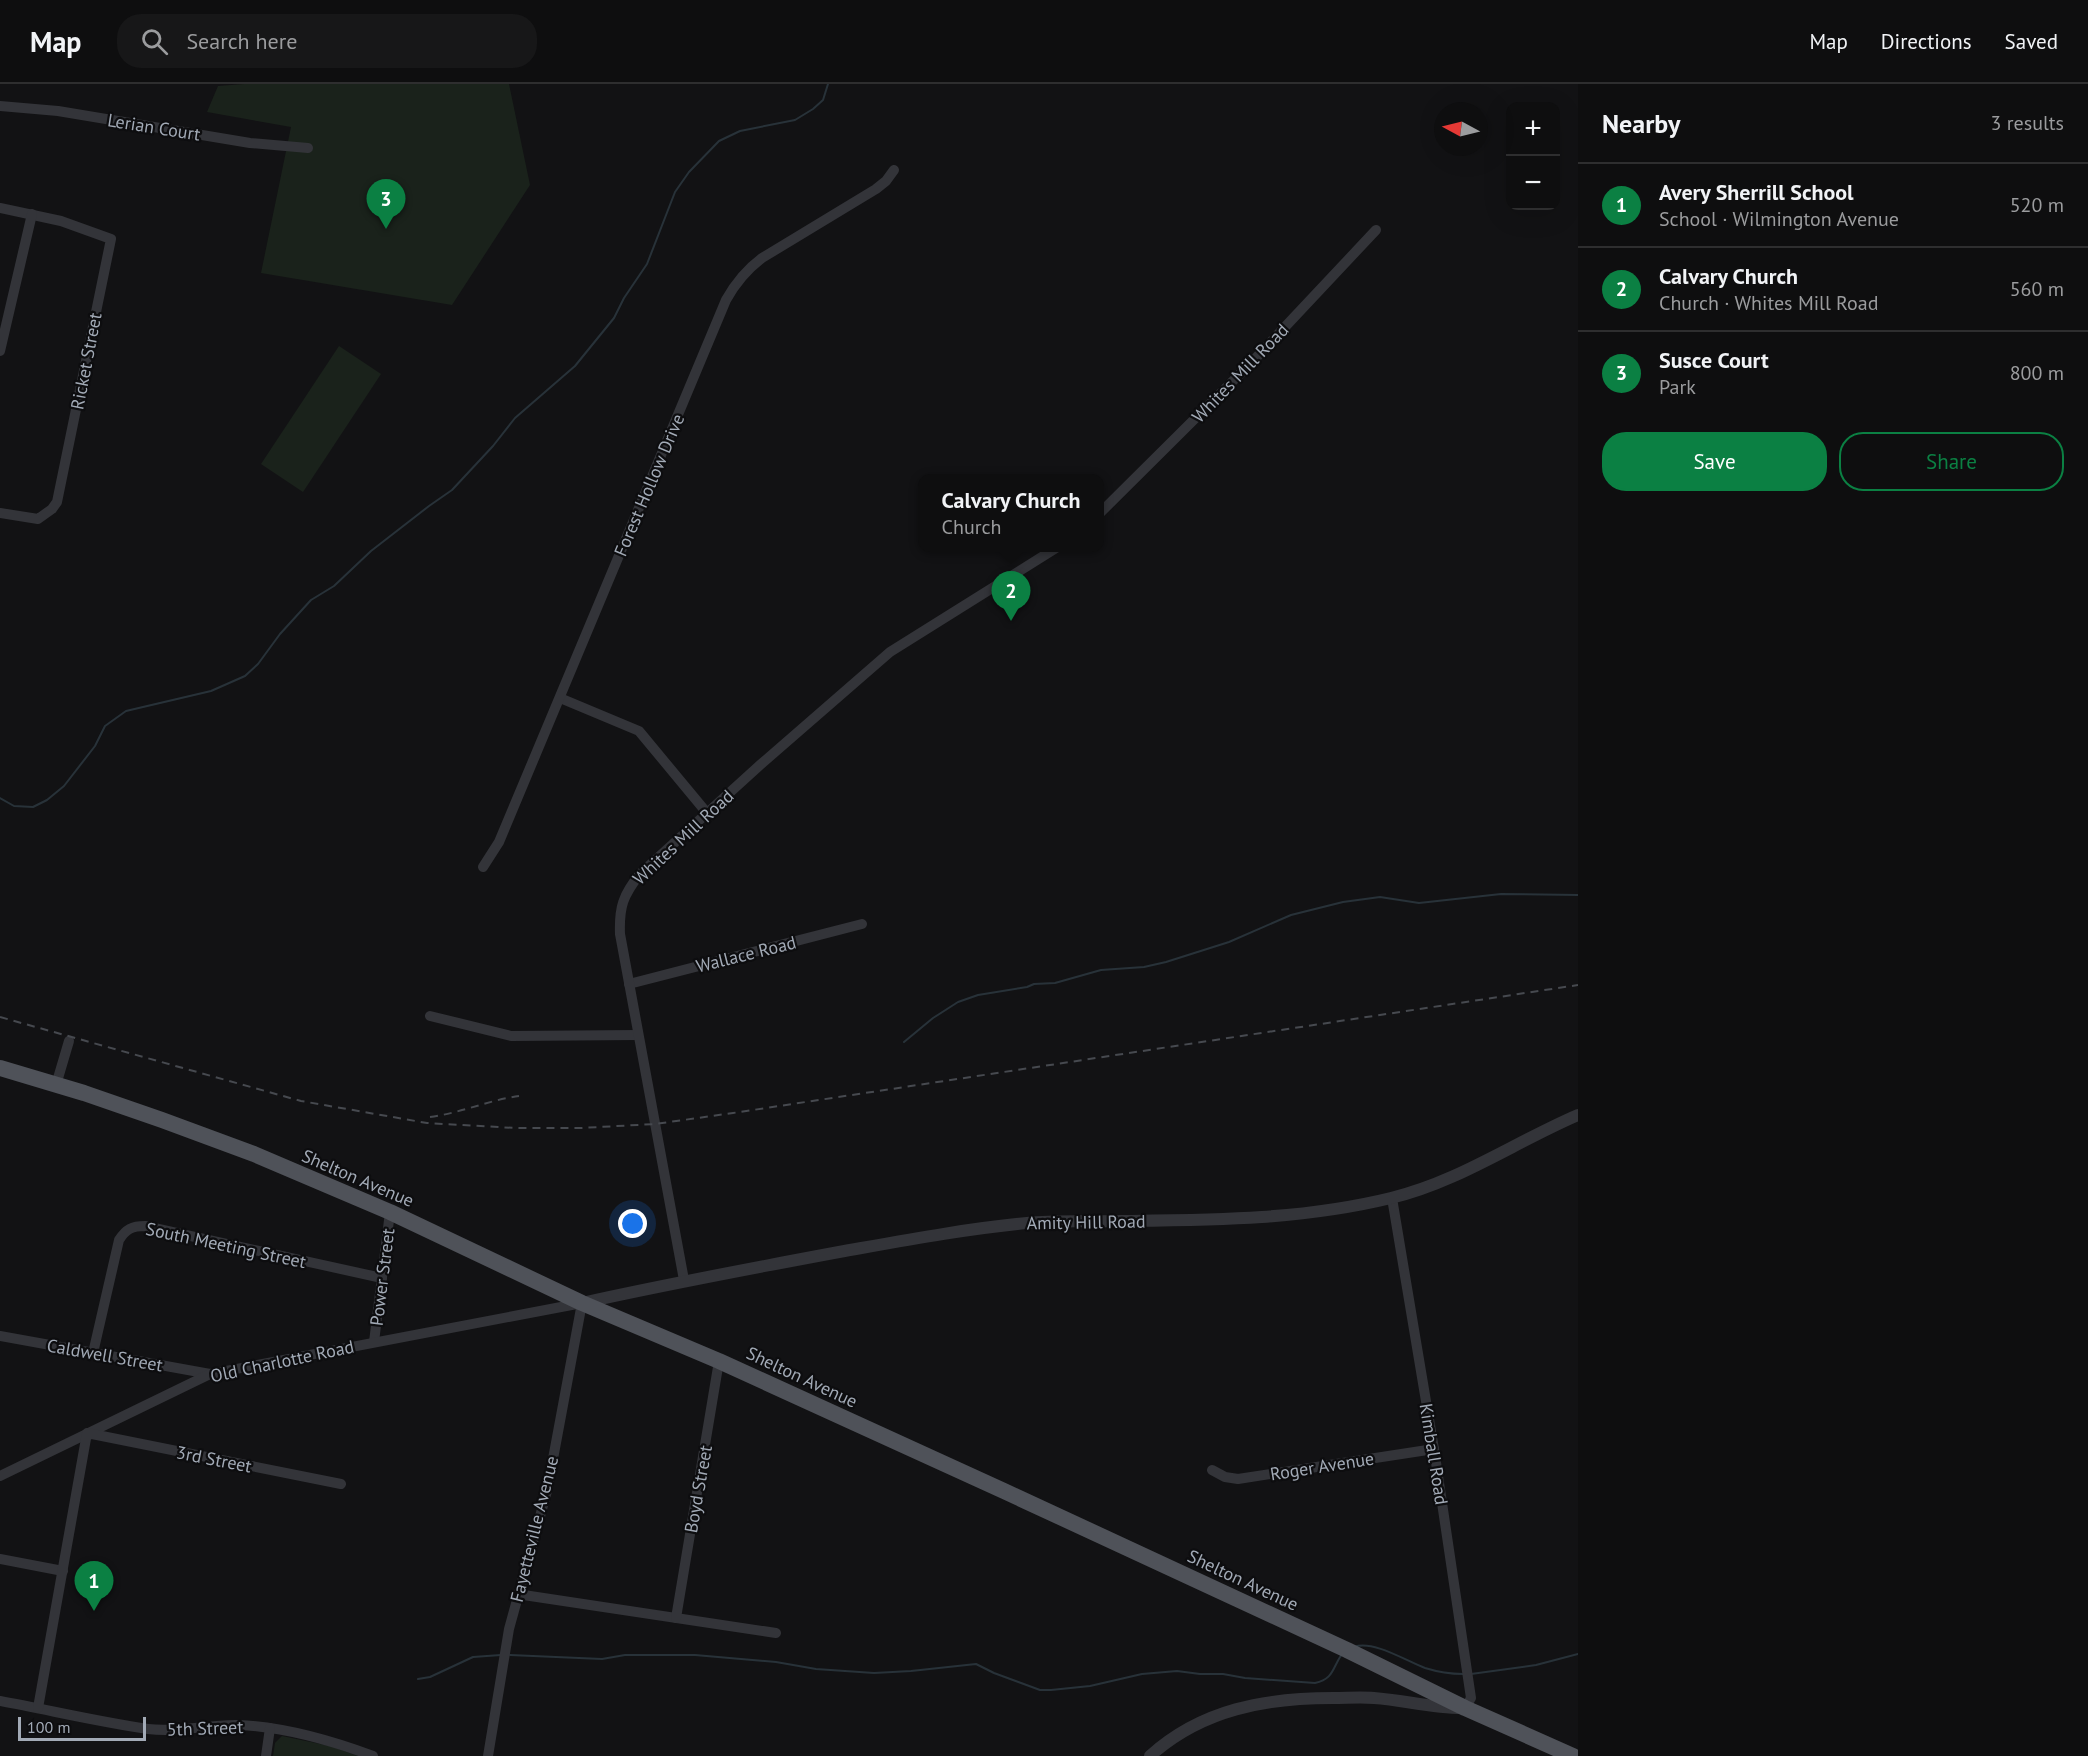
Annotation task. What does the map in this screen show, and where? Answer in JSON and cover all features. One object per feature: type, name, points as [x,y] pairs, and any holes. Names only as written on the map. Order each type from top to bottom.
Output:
[{"type":"main road","name":"Shelton Avenue","points":[[0,1068],[162,1120],[254,1154],[390,1212],[582,1303],[719,1361],[1573,1756]]},
{"type":"street","name":"Lerian Court","points":[[0,106],[58,111],[250,143],[308,148]]},
{"type":"street","name":"Forest Hollow Drive","points":[[483,867],[499,842],[726,300],[735,284],[762,258],[876,189],[894,170]]},
{"type":"street","points":[[0,208],[32,214],[0,351]]},
{"type":"street","name":"Ricket Street","points":[[0,513],[38,519],[52,509],[57,502],[111,238],[78,226],[32,214]]},
{"type":"street","name":"Whites Mill Road","points":[[1104,509],[1253,361],[1376,230]]},
{"type":"street","name":"Whites Mill Road","points":[[684,1280],[620,932],[619,912],[627,891],[640,874],[707,813],[890,652],[1050,552]]},
{"type":"street","points":[[560,698],[639,731],[707,813]]},
{"type":"street","name":"Wallace Road","points":[[629,984],[862,924]]},
{"type":"street","points":[[430,1016],[511,1036],[638,1035]]},
{"type":"street","points":[[56,1085],[69,1041]]},
{"type":"street","name":"Amity Hill Road","points":[[582,1303],[684,1280],[925,1237],[1029,1222],[1253,1219],[1339,1209],[1392,1198],[1429,1187],[1578,1115]]},
{"type":"street","name":"Kimball Road","points":[[1392,1198],[1434,1449],[1471,1698],[1465,1708]]},
{"type":"street","name":"Power Street","points":[[374,1342],[390,1212]]},
{"type":"street","name":"South Meeting Street","points":[[93,1353],[119,1240],[125,1231],[134,1226],[145,1226],[382,1278]]},
{"type":"street","name":"Old Charlotte Road","points":[[0,1476],[210,1374],[582,1303]]},
{"type":"street","name":"Fayetteville Avenue","points":[[488,1756],[509,1629],[547,1491],[582,1303]]},
{"type":"street","name":"Caldwell Street","points":[[0,1336],[210,1374]]},
{"type":"street","name":"Boyd Street","points":[[676,1618],[719,1361]]},
{"type":"street","points":[[38,1708],[87,1433]]},
{"type":"street","name":"3rd Street","points":[[87,1433],[341,1484]]},
{"type":"street","name":"Roger Avenue","points":[[1212,1470],[1225,1477],[1238,1479],[1434,1449]]},
{"type":"street","points":[[0,1558],[63,1571]]},
{"type":"street","points":[[517,1594],[776,1633]]},
{"type":"street","points":[[1150,1756],[1160,1747],[1202,1721],[1232,1710],[1268,1701],[1373,1698],[1445,1708],[1465,1708]]},
{"type":"street","name":"5th Street","points":[[0,1701],[149,1729],[176,1731],[238,1725],[270,1728],[333,1742],[373,1756]]},
{"type":"street","points":[[266,1756],[270,1728]]},
{"type":"shaded area","points":[[244,84],[509,84],[530,185],[452,305],[261,273],[291,127],[207,112],[218,86]]},
{"type":"shaded area","points":[[339,346],[381,374],[303,492],[261,464]]},
{"type":"shaded area","points":[[282,1736],[330,1746],[358,1756],[273,1756],[275,1743]]},
{"type":"waterway","points":[[0,798],[14,806],[33,807],[47,800],[64,786],[95,746],[105,726],[126,711],[211,691],[245,676],[258,664],[280,634],[311,600],[334,586],[371,551],[452,490],[493,446],[515,418],[575,366],[614,318],[624,298],[647,264],[675,192],[689,172],[719,141],[740,131],[795,120],[823,100],[828,84]]},
{"type":"waterway","points":[[904,1042],[933,1018],[958,1002],[978,995],[1034,984],[1055,983],[1101,970],[1144,967],[1166,962],[1229,942],[1291,915],[1343,902],[1380,897],[1419,903],[1501,894],[1578,895]]},
{"type":"waterway","points":[[1354,1647],[1371,1646],[1425,1668],[1463,1674]]},
{"type":"waterway","points":[[510,1655],[602,1659],[625,1655],[695,1655],[776,1662],[816,1669],[874,1673],[976,1664],[1040,1690],[1051,1690],[1090,1686],[1142,1674],[1177,1671],[1315,1683],[1329,1676],[1342,1654]]},
{"type":"waterway","points":[[1471,1674],[1536,1665],[1578,1654]]},
{"type":"waterway","points":[[418,1679],[430,1677],[473,1657],[501,1655]]},
{"type":"railway","points":[[0,1017],[301,1101],[427,1123],[515,1128],[581,1128],[655,1124],[733,1113],[1578,985]]},
{"type":"railway","points":[[430,1117],[519,1096]]},
{"type":"place","name":"Susce Court","points":[[386,229]]},
{"type":"place","name":"Calvary Church","points":[[1011,621]]},
{"type":"place","name":"Avery Sherrill School","points":[[94,1611]]}]
